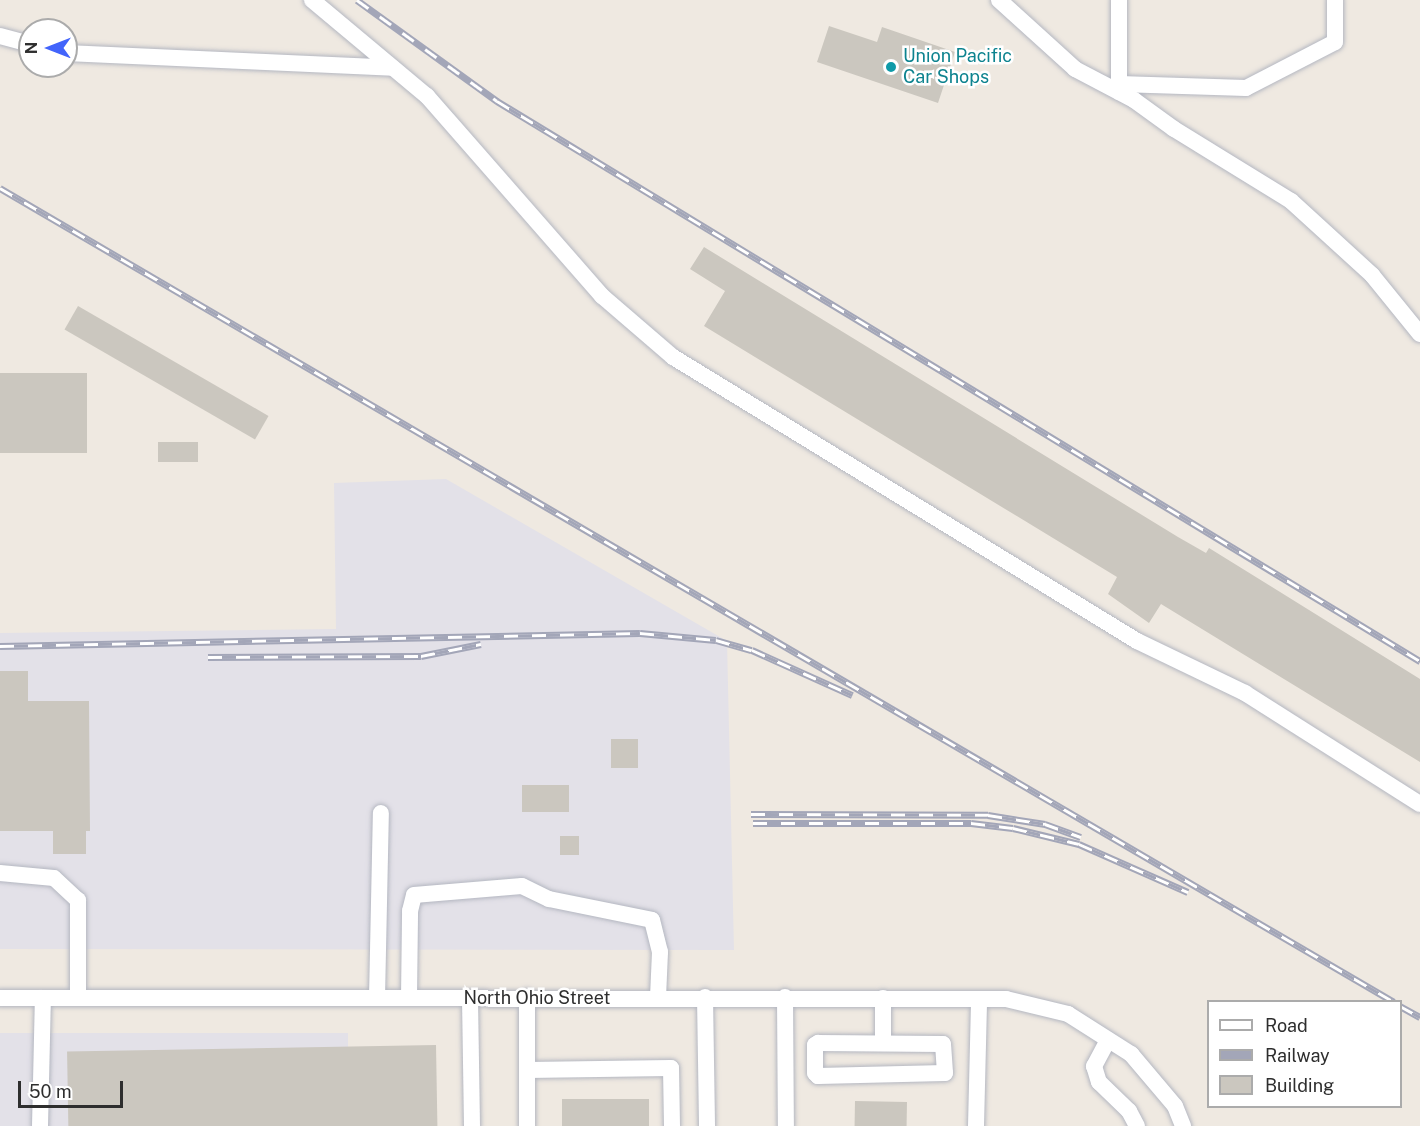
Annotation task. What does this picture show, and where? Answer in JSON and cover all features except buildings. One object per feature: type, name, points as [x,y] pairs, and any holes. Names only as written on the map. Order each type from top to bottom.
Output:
[{"type":"street","points":[[312,0],[393,68],[458,127],[602,296],[673,357],[1137,641],[1245,693],[1420,804]]},
{"type":"street","points":[[999,0],[1075,69],[1119,88],[1291,201],[1372,275],[1420,334]]},
{"type":"street","points":[[1119,0],[1119,88]]},
{"type":"street","points":[[1119,88],[1246,88],[1335,42],[1335,0]]},
{"type":"street","points":[[0,36],[18,41]]},
{"type":"street","points":[[78,54],[393,68]]},
{"type":"street","points":[[377,998],[381,813]]},
{"type":"street","points":[[0,873],[54,878],[78,900],[78,998]]},
{"type":"street","points":[[409,998],[410,911],[414,895],[522,886],[549,899],[652,920],[660,952],[658,997]]},
{"type":"street","points":[[705,997],[707,1126]]},
{"type":"street","points":[[785,997],[786,1126]]},
{"type":"street","name":"North Ohio Street","points":[[0,998],[1006,999],[1072,1017],[1131,1054],[1175,1106],[1183,1126]]},
{"type":"street","points":[[40,1126],[43,998]]},
{"type":"street","points":[[470,998],[472,1126]]},
{"type":"street","points":[[527,998],[527,1126]]},
{"type":"street","points":[[883,998],[883,1044]]},
{"type":"street","points":[[976,1126],[979,999]]},
{"type":"street","points":[[1108,1040],[1094,1066],[1099,1082],[1129,1111],[1137,1126]]},
{"type":"street","points":[[818,1043],[883,1044],[943,1044],[945,1073],[942,1076],[818,1076],[814,1073],[814,1045],[818,1043]]},
{"type":"street","points":[[527,1070],[671,1068],[672,1126]]},
{"type":"shaded area","points":[[446,479],[727,641],[734,950],[0,949],[0,633],[336,629],[334,483]]},
{"type":"shaded area","points":[[0,1033],[348,1033],[348,1126],[0,1126]]},
{"type":"railway","points":[[357,0],[497,101],[1420,661]]},
{"type":"railway","points":[[0,188],[1391,1000]]},
{"type":"railway","points":[[0,646],[640,633],[716,640],[752,650],[852,695]]},
{"type":"railway","points":[[208,657],[421,656],[481,644]]},
{"type":"railway","points":[[751,814],[988,815],[1045,824],[1081,837]]},
{"type":"railway","points":[[753,823],[971,823],[1013,828],[1079,844],[1188,892]]},
{"type":"railway","points":[[1402,1007],[1420,1017]]},
{"type":"place","name":"Union Pacific Car Shops","points":[[891,67]]}]
